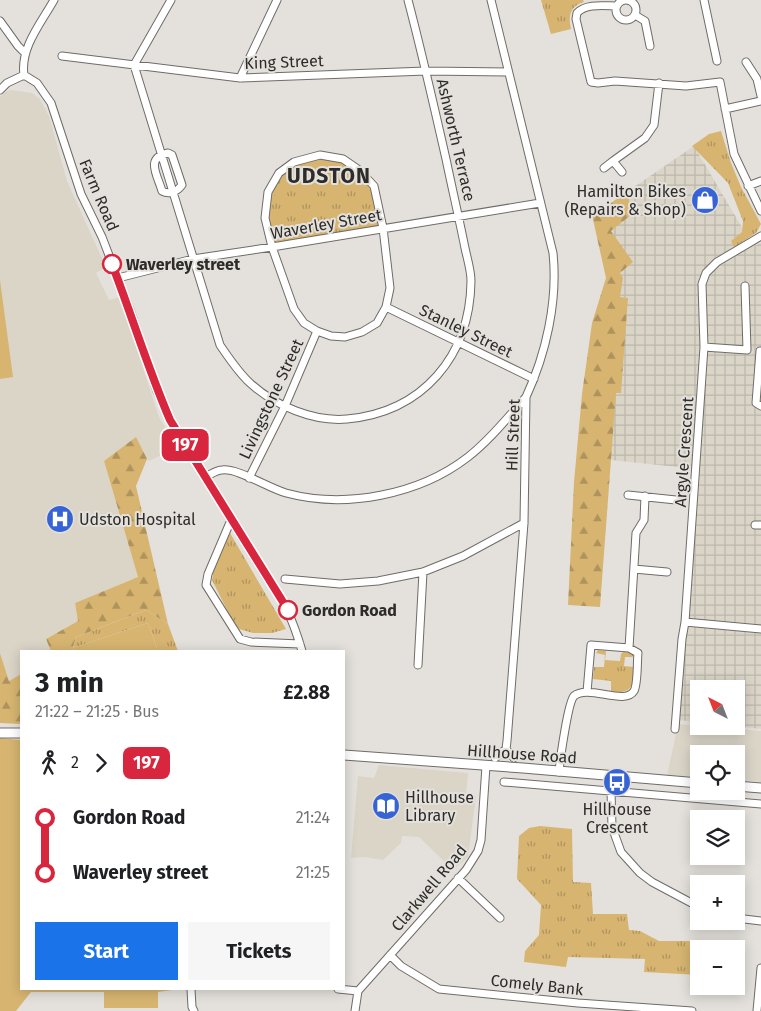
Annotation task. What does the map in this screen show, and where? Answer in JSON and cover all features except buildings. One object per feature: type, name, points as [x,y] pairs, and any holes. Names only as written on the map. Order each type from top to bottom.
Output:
[{"type":"street","points":[[0,90],[7,83],[24,75],[23,64],[27,47],[54,0]]},
{"type":"street","points":[[134,65],[170,0]]},
{"type":"street","points":[[240,78],[277,0]]},
{"type":"street","name":"Ashworth Terrace","points":[[134,65],[220,345],[232,363],[250,384],[285,406],[302,413],[338,419],[376,414],[398,405],[426,386],[438,375],[452,357],[465,326],[471,280],[459,216],[408,0]]},
{"type":"street","name":"Hill Street","points":[[491,0],[553,253],[555,270],[552,308],[547,332],[534,379],[526,397],[524,523],[506,749]]},
{"type":"street","points":[[704,0],[717,61]]},
{"type":"street","points":[[621,1],[631,2],[636,7],[635,14],[629,20],[622,20],[618,16],[617,6],[621,1]]},
{"type":"street","points":[[617,6],[583,8],[577,13],[576,19],[591,82],[598,84],[616,81],[686,86],[720,82],[734,154],[761,211]]},
{"type":"street","points":[[635,14],[645,20],[650,46]]},
{"type":"street","points":[[0,21],[25,54]]},
{"type":"street","name":"King Street","points":[[62,56],[240,78],[426,70],[508,72]]},
{"type":"street","points":[[746,62],[757,79],[761,96]]},
{"type":"street","name":"Farm Road","points":[[24,75],[37,83],[51,102],[81,194],[102,237],[130,310],[157,391],[170,420],[282,600],[291,616],[301,648]]},
{"type":"street","points":[[604,168],[645,138],[654,125],[659,83]]},
{"type":"street","points":[[725,109],[761,101]]},
{"type":"street","points":[[320,155],[343,159],[359,170],[374,186],[383,228],[390,288],[386,307],[377,322],[345,337],[331,336],[317,331],[304,322],[294,309],[272,247],[265,218],[268,192],[279,173],[294,162],[320,155]]},
{"type":"street","points":[[613,161],[622,172]]},
{"type":"street","points":[[748,186],[761,180]]},
{"type":"street","name":"Waverley Street","points":[[118,278],[193,259],[540,203]]},
{"type":"street","name":"Argyle Crescent","points":[[675,729],[685,622],[704,347],[702,284],[706,274],[724,257],[761,236]]},
{"type":"street","points":[[745,286],[748,350]]},
{"type":"street","name":"Stanley Street","points":[[386,307],[534,379]]},
{"type":"street","name":"Livingstone Street","points":[[249,478],[285,406],[317,331]]},
{"type":"street","points":[[704,347],[761,351],[756,403],[761,406]]},
{"type":"street","points":[[205,478],[220,470],[230,469],[287,493],[325,500],[369,497],[391,493],[434,478],[466,458],[488,440],[526,397]]},
{"type":"street","points":[[628,495],[676,500]]},
{"type":"street","points":[[629,648],[636,534],[644,520],[645,496]]},
{"type":"street","points":[[231,520],[208,574],[206,585],[240,639],[301,648]]},
{"type":"street","points":[[285,579],[340,584],[378,581],[423,572],[462,556],[524,523]]},
{"type":"street","points":[[634,569],[667,572]]},
{"type":"street","points":[[418,664],[423,572]]},
{"type":"street","points":[[685,622],[761,629]]},
{"type":"street","points":[[559,772],[560,751],[572,698],[587,692],[624,696],[634,692],[638,652],[629,648],[591,645],[587,692]]},
{"type":"street","points":[[0,733],[20,734]]},
{"type":"street","points":[[496,758],[506,749],[514,758]]},
{"type":"street","name":"Hillhouse Road","points":[[345,756],[690,783]]},
{"type":"street","name":"Clarkwell Road","points":[[358,990],[475,858],[482,828],[486,766]]},
{"type":"street","name":"Hillhouse Road","points":[[504,782],[761,804]]},
{"type":"street","points":[[745,787],[761,788]]},
{"type":"street","points":[[611,791],[612,827],[622,852],[640,873],[652,882],[690,902]]},
{"type":"street","points":[[458,878],[500,918]]},
{"type":"street","points":[[745,919],[761,921]]},
{"type":"street","name":"Comely Bank","points":[[390,955],[401,966],[439,989],[578,1003],[692,1011]]},
{"type":"street","points":[[757,1011],[761,968]]},
{"type":"street","points":[[345,989],[358,990],[355,1011]]},
{"type":"street","points":[[192,990],[192,1007],[194,1011]]},
{"type":"shaded area","points":[[11,90],[32,93],[40,99],[49,116],[67,181],[105,265],[105,268],[96,273],[109,300],[120,297],[159,417],[177,448],[149,461],[147,459],[104,461],[138,577],[75,603],[78,621],[46,639],[51,650],[20,650],[20,675],[9,681],[0,653],[0,97],[5,92]]},
{"type":"shaded area","points":[[694,146],[753,246],[761,243],[761,729],[745,727],[745,680],[690,680],[690,721],[677,720],[697,469],[611,460],[617,313],[593,215]]},
{"type":"shaded area","points":[[678,724],[690,725],[690,735],[745,735],[745,730],[761,731],[761,782],[745,781],[745,745],[690,745],[690,777],[667,776]]},
{"type":"shaded area","points":[[379,765],[468,773],[466,796],[476,796],[468,857],[453,870],[419,837],[402,836],[401,843],[383,860],[364,857],[351,858],[358,776],[374,778]]},
{"type":"green space","points":[[541,0],[583,0],[584,2],[576,6],[571,12],[571,29],[551,34]]},
{"type":"green space","points":[[721,131],[741,187],[761,224],[756,233],[734,247],[731,241],[742,232],[743,221],[728,183],[692,146],[709,134]]},
{"type":"green space","points":[[320,155],[343,159],[374,186],[383,228],[272,247],[265,218],[268,192],[279,173],[294,162]]},
{"type":"green space","points":[[628,192],[631,215],[611,231],[633,262],[620,273],[623,278],[620,297],[628,298],[621,393],[616,393],[600,607],[568,605],[574,482],[582,394],[592,323],[606,278],[592,215]]},
{"type":"green space","points":[[0,280],[13,377],[0,379]]},
{"type":"green space","points":[[136,437],[147,459],[136,486],[168,624],[146,610],[76,637],[74,650],[51,650],[46,639],[78,621],[75,603],[138,577],[104,461]]},
{"type":"green space","points":[[230,533],[286,629],[272,633],[253,633],[239,629],[231,618],[212,580],[214,567]]},
{"type":"green space","points":[[146,610],[168,624],[178,650],[158,650],[148,623],[73,648],[76,637]]},
{"type":"green space","points":[[148,623],[158,650],[74,650],[73,648]]},
{"type":"green space","points":[[598,650],[606,651],[605,660],[620,661],[623,652],[631,652],[634,655],[632,657],[625,657],[624,666],[634,667],[632,684],[628,690],[611,692],[611,681],[593,679],[594,667],[604,667],[605,655],[596,653]]},
{"type":"green space","points":[[0,653],[9,681],[20,675],[20,724],[0,723]]},
{"type":"green space","points":[[0,738],[20,740],[20,990],[172,990],[158,992],[158,1008],[104,1008],[104,992],[31,992],[16,1011],[0,1011]]},
{"type":"green space","points":[[540,826],[572,829],[573,882],[591,883],[593,914],[627,914],[629,930],[640,931],[659,941],[690,941],[690,975],[644,972],[645,959],[568,957],[566,967],[524,962],[525,951],[539,935],[541,905],[517,879],[519,836],[529,828]]},
{"type":"bus line","name":"197","points":[[112,264],[125,295],[157,391],[170,420],[214,494],[288,610]]},
{"type":"place","name":"Hamilton Bikes (Repairs & Shop)","points":[[705,200]]},
{"type":"place","name":"Waverley street","points":[[112,264]]},
{"type":"place","name":"Udston Hospital","points":[[60,519]]},
{"type":"place","name":"Gordon Road","points":[[288,610]]},
{"type":"place","name":"Hillhouse Crescent","points":[[617,782]]},
{"type":"place","name":"Hillhouse Library","points":[[386,806]]},
{"type":"district","name":"UDSTON","points":[[329,176]]}]
